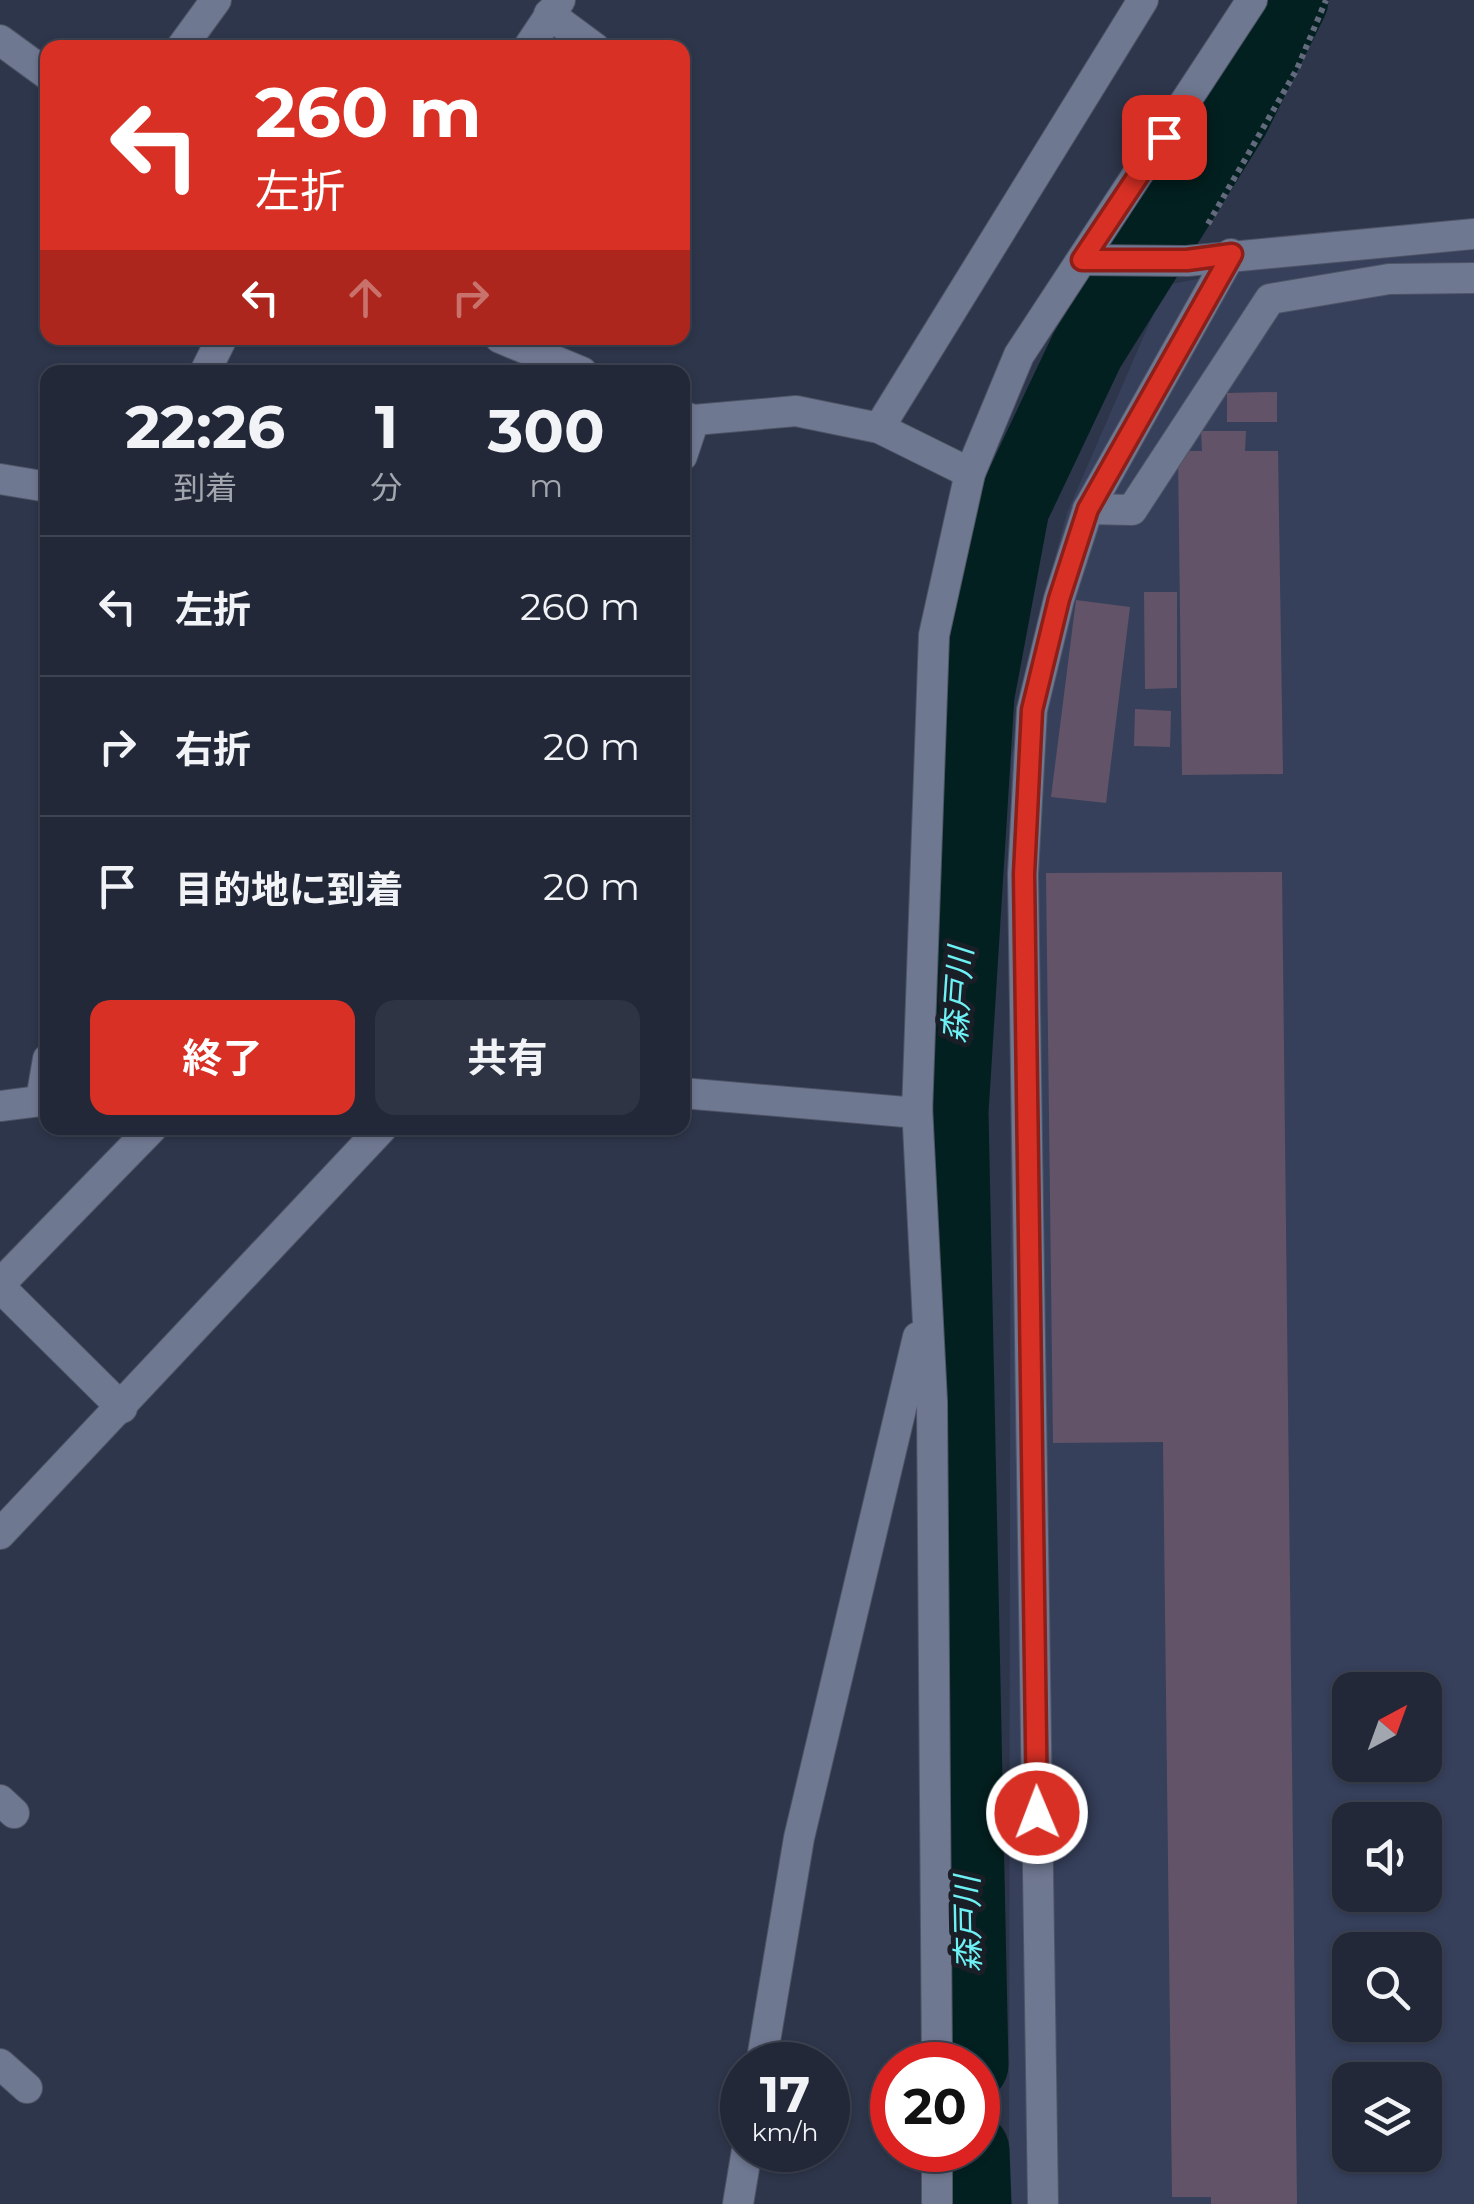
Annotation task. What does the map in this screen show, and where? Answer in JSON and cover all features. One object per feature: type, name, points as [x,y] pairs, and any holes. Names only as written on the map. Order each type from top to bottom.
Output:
[{"type":"street","points":[[187,40],[216,0]]},
{"type":"street","points":[[879,428],[1143,0]]},
{"type":"street","points":[[937,2042],[932,1402],[924,1310],[917,1106],[934,634],[970,473],[1019,355],[1252,0]]},
{"type":"street","points":[[533,40],[554,7],[587,40]]},
{"type":"street","points":[[0,40],[40,69]]},
{"type":"street","points":[[1082,260],[1187,260],[1474,234]]},
{"type":"street","points":[[1043,2204],[1024,874],[1032,710],[1059,599],[1088,509],[1232,254]]},
{"type":"street","points":[[1088,509],[1132,510],[1270,299],[1389,279],[1474,278]]},
{"type":"street","points":[[517,345],[565,365]]},
{"type":"street","points":[[690,418],[796,412],[879,428],[970,473]]},
{"type":"street","points":[[0,479],[40,485]]},
{"type":"street","points":[[690,1094],[918,1113],[917,1106]]},
{"type":"street","points":[[0,1106],[40,1101]]},
{"type":"street","points":[[122,1408],[0,1285],[145,1135]]},
{"type":"street","points":[[0,1534],[376,1135]]},
{"type":"street","points":[[765,2042],[799,1838],[924,1310]]},
{"type":"street","points":[[0,2064],[26,2088]]},
{"type":"street","points":[[738,2204],[743,2172]]},
{"type":"street","points":[[938,2172],[938,2204]]},
{"type":"path","points":[[1187,260],[1297,69],[1326,0]]},
{"type":"shaded area","points":[[1474,250],[1474,2204],[1009,2204],[1011,759],[1043,603],[1067,513],[1166,285],[1234,272]]},
{"type":"building","points":[[1277,392],[1277,422],[1227,422],[1227,393]]},
{"type":"building","points":[[1201,431],[1246,431],[1245,451],[1278,451],[1283,774],[1182,775],[1178,451],[1202,451]]},
{"type":"building","points":[[1144,592],[1177,592],[1177,688],[1145,689]]},
{"type":"building","points":[[1076,600],[1130,607],[1106,803],[1051,797]]},
{"type":"building","points":[[1135,709],[1171,711],[1170,747],[1134,746]]},
{"type":"building","points":[[1282,872],[1297,2204],[1211,2204],[1211,2197],[1172,2197],[1163,1442],[1053,1443],[1046,873]]},
{"type":"waterway","name":"森戸川","points":[[971,2042],[951,1112],[977,695],[1012,508],[1087,350],[1232,118],[1291,0]]},
{"type":"waterway","name":"森戸川","points":[[973,2172],[974,2204]]},
{"type":"route","points":[[1037,1813],[1024,874],[1032,710],[1059,599],[1088,509],[1232,254],[1187,260],[1082,260],[1164,137]]}]
